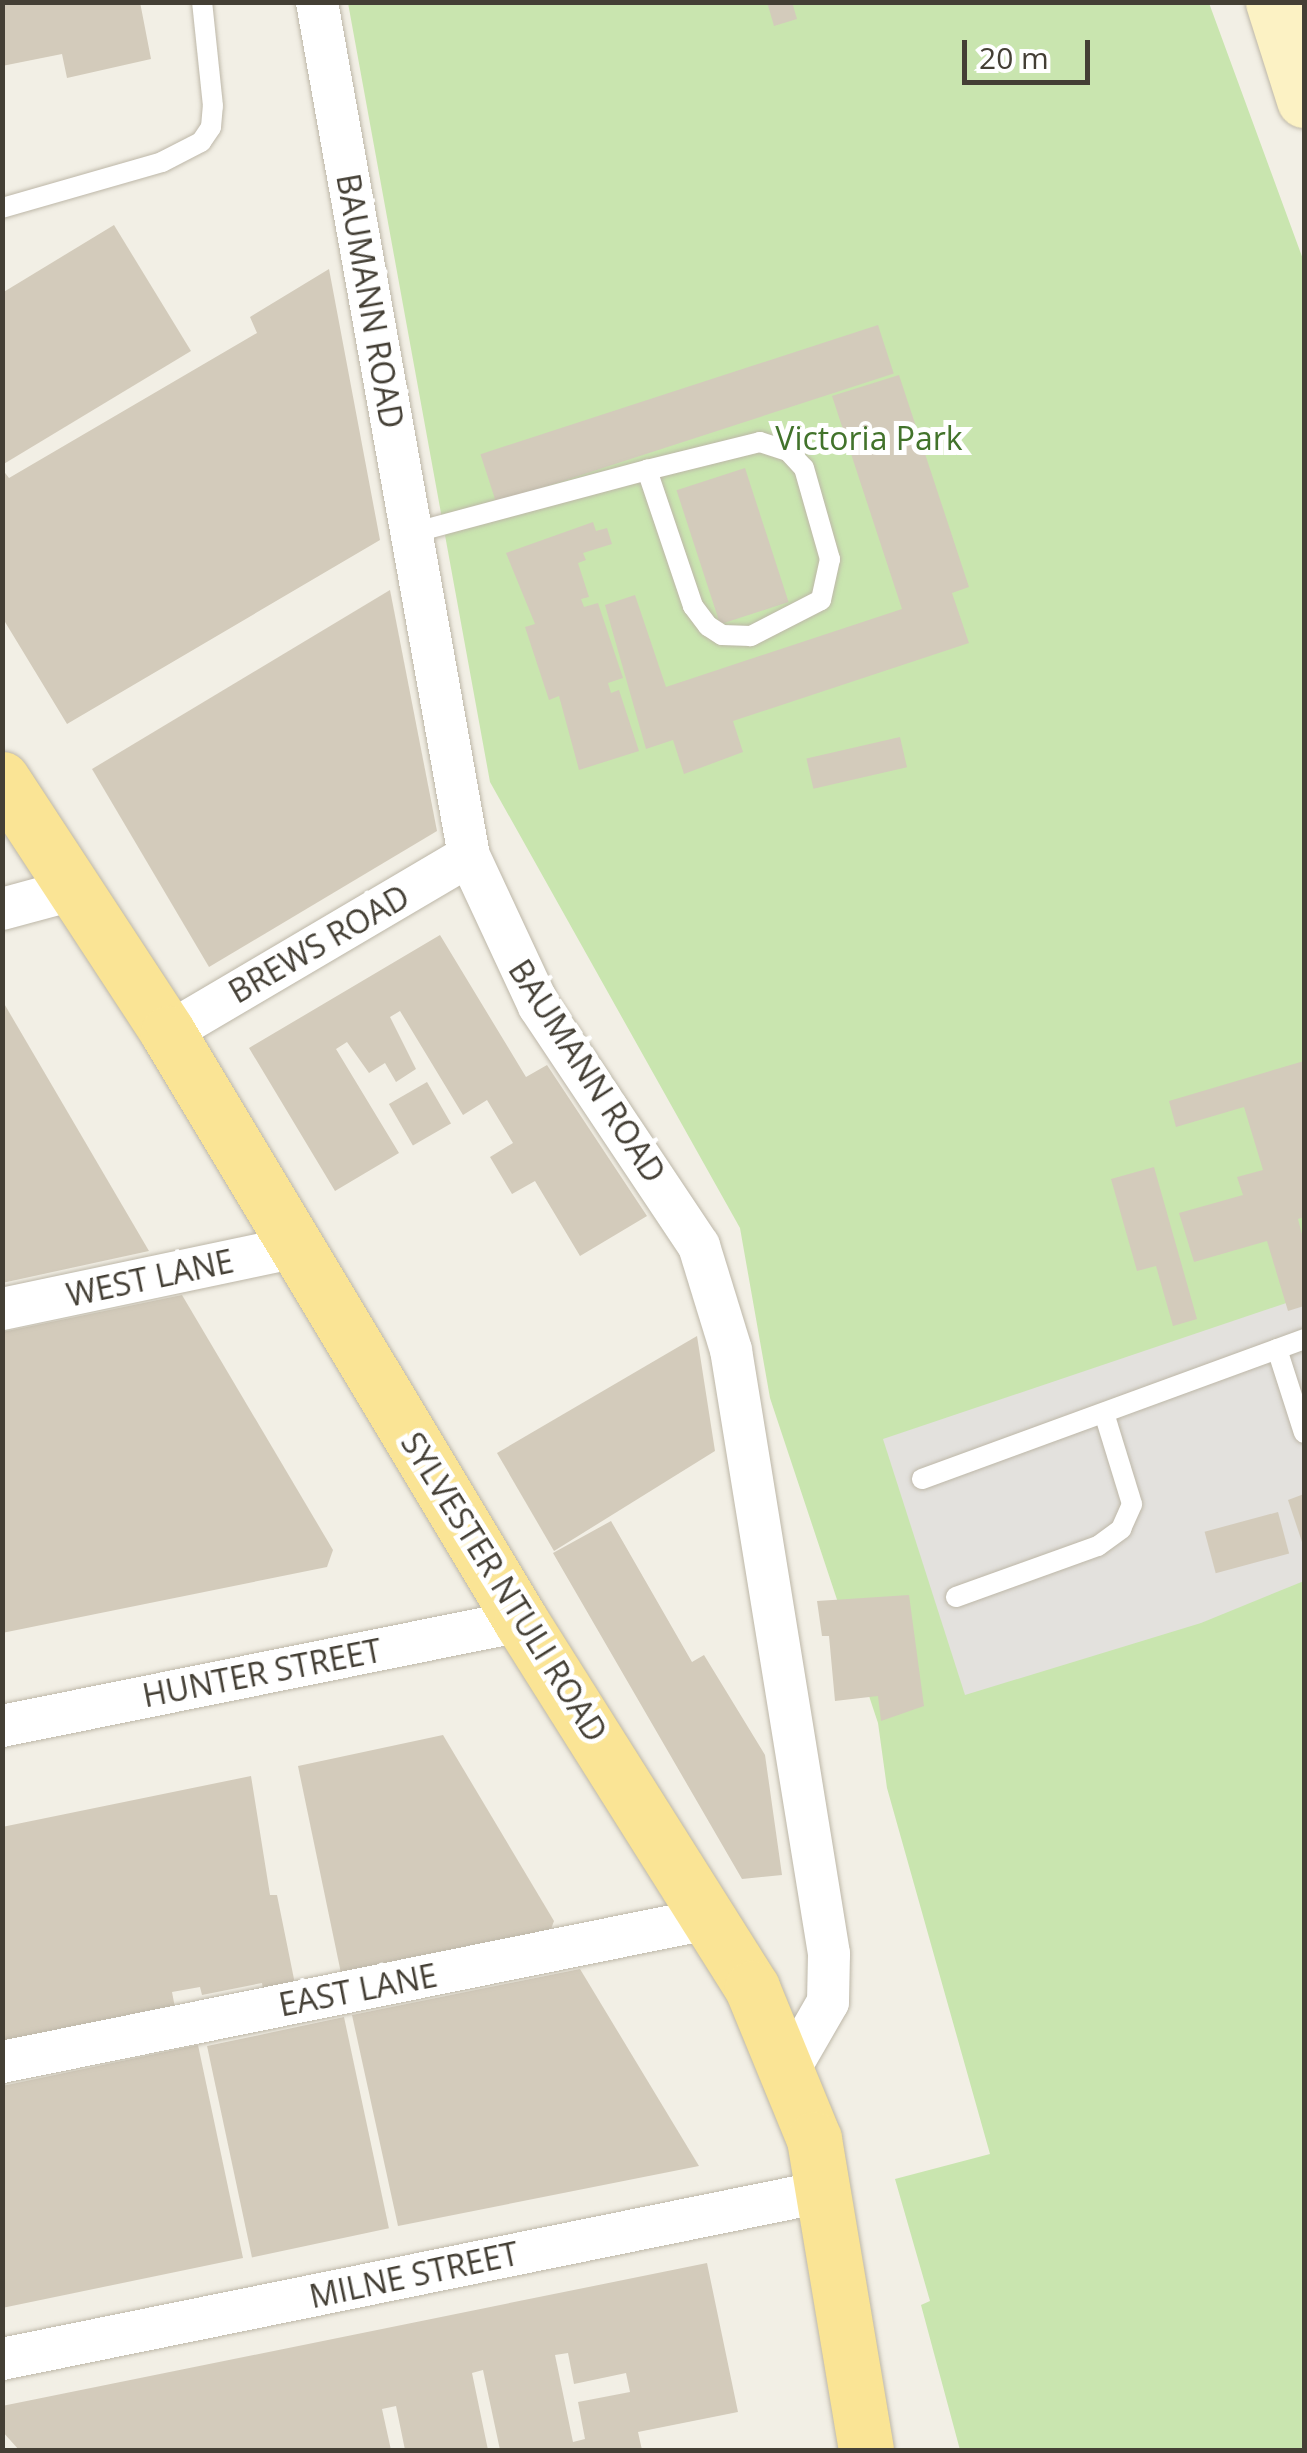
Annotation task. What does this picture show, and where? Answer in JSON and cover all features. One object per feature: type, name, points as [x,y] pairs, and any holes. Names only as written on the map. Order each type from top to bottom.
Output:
[{"type":"main road","name":"SYLVESTER NTULI ROAD","points":[[2,779],[168,1033],[521,1620],[712,1918],[790,2068],[826,2191],[866,2450]]},
{"type":"street","name":"BAUMANN ROAD","points":[[317,2],[469,856],[538,1006],[670,1200],[716,1288],[731,1350],[830,1954],[828,2002],[790,2068]]},
{"type":"street","points":[[1273,2],[1304,100]]},
{"type":"street","name":"BREWS ROAD","points":[[168,1033],[469,856]]},
{"type":"street","points":[[2,908],[72,890]]},
{"type":"street","name":"WEST LANE","points":[[2,1308],[297,1247]]},
{"type":"street","name":"HUNTER STREET","points":[[2,1726],[521,1620]]},
{"type":"street","name":"EAST LANE","points":[[2,2062],[712,1918]]},
{"type":"street","name":"MILNE STREET","points":[[2,2359],[826,2191]]},
{"type":"lane","points":[[2,208],[162,162],[200,142],[214,106],[202,2]]},
{"type":"lane","points":[[412,533],[647,470],[750,443],[788,451],[804,468],[830,559],[821,600],[751,636],[722,635],[708,626],[693,606],[647,470]]},
{"type":"lane","points":[[922,1479],[1304,1339]]},
{"type":"lane","points":[[1276,1350],[1304,1433]]},
{"type":"lane","points":[[956,1597],[1098,1546],[1121,1529],[1132,1504],[1104,1413]]},
{"type":"green space","name":"Victoria Park","points":[[348,3],[1209,3],[1304,262],[1304,2450],[960,2450],[921,2305],[930,2301],[895,2179],[990,2154],[887,1788],[878,1723],[770,1398],[740,1228],[490,782]]},
{"type":"shaded area","points":[[1304,1297],[1304,1581],[1201,1623],[965,1695],[883,1439]]},
{"type":"building","points":[[2,2],[140,2],[151,59],[67,78],[62,54],[2,66]]},
{"type":"building","points":[[767,2],[792,2],[797,19],[774,26]]},
{"type":"building","points":[[114,225],[191,351],[2,465],[2,293]]},
{"type":"building","points":[[329,269],[380,540],[67,724],[2,617],[2,469],[9,478],[257,333],[250,317]]},
{"type":"building","points":[[878,325],[894,374],[496,503],[480,454]]},
{"type":"building","points":[[899,375],[969,587],[952,593],[969,643],[733,721],[743,752],[684,774],[673,740],[646,749],[605,605],[635,595],[666,687],[902,609],[832,396]]},
{"type":"building","points":[[745,468],[789,602],[720,624],[677,490]]},
{"type":"building","points":[[593,522],[596,531],[607,528],[612,544],[583,553],[586,560],[578,563],[589,597],[581,599],[584,607],[598,603],[623,678],[608,683],[611,693],[619,690],[639,751],[579,770],[559,696],[549,700],[525,627],[535,624],[506,553]]},
{"type":"building","points":[[390,590],[437,831],[209,967],[92,769]]},
{"type":"building","points":[[900,737],[907,767],[813,789],[806,759]]},
{"type":"building","points":[[440,935],[526,1077],[547,1065],[647,1216],[580,1256],[535,1181],[512,1194],[490,1157],[513,1143],[487,1100],[463,1115],[400,1011],[390,1017],[416,1069],[396,1082],[385,1063],[369,1073],[347,1042],[336,1049],[399,1153],[335,1191],[249,1048]]},
{"type":"building","points":[[2,1000],[149,1251],[2,1283]]},
{"type":"building","points":[[1304,1061],[1304,1217],[1298,1219],[1304,1242],[1304,1306],[1288,1311],[1267,1241],[1194,1262],[1179,1213],[1243,1195],[1237,1177],[1263,1170],[1244,1107],[1176,1127],[1169,1101]]},
{"type":"building","points":[[427,1082],[451,1124],[413,1146],[389,1104]]},
{"type":"building","points":[[1154,1167],[1197,1319],[1173,1326],[1156,1266],[1137,1271],[1111,1179]]},
{"type":"building","points":[[182,1295],[333,1550],[327,1567],[2,1633],[2,1332]]},
{"type":"building","points":[[697,1336],[715,1451],[554,1551],[497,1453]]},
{"type":"building","points":[[1304,1494],[1304,1548],[1288,1500]]},
{"type":"building","points":[[1278,1512],[1289,1554],[1216,1573],[1205,1532]]},
{"type":"building","points":[[611,1521],[692,1662],[704,1655],[765,1755],[782,1875],[742,1879],[553,1553]]},
{"type":"building","points":[[909,1595],[924,1706],[881,1721],[878,1696],[835,1701],[829,1636],[822,1636],[817,1601]]},
{"type":"building","points":[[443,1735],[554,1921],[547,1940],[342,1978],[298,1766]]},
{"type":"building","points":[[251,1776],[270,1895],[277,1895],[296,1989],[264,1995],[262,1983],[202,1995],[200,1987],[172,1992],[176,2013],[2,2049],[2,1827]]},
{"type":"building","points":[[580,1969],[699,2166],[398,2226],[352,2015]]},
{"type":"building","points":[[344,2017],[389,2228],[252,2257],[207,2046]]},
{"type":"building","points":[[198,2045],[243,2258],[2,2308],[2,2086]]},
{"type":"building","points":[[707,2263],[738,2412],[638,2432],[642,2450],[500,2450],[483,2370],[472,2373],[488,2450],[405,2450],[396,2406],[382,2409],[391,2450],[19,2450],[2,2431],[2,2406]],"holes":[[[568,2353],[574,2384],[626,2373],[630,2392],[578,2402],[585,2439],[573,2442],[555,2355]]]}]
